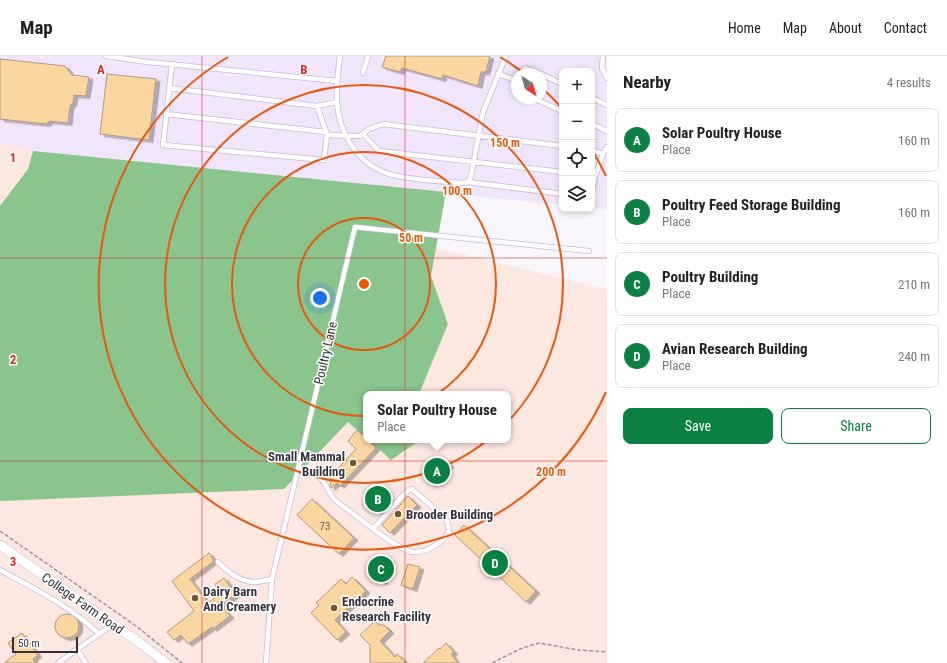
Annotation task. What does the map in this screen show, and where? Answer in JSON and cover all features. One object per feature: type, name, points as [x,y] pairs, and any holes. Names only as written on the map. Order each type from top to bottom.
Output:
[{"type":"street","name":"College Farm Road","points":[[0,545],[166,663]]},
{"type":"lane","points":[[106,56],[337,81]]},
{"type":"lane","points":[[340,56],[337,81],[337,102],[344,135],[355,151],[376,169],[400,176],[461,183],[468,182],[559,194]]},
{"type":"lane","points":[[363,73],[368,56]]},
{"type":"lane","points":[[468,182],[483,112],[506,56]]},
{"type":"lane","points":[[603,56],[602,68],[607,78]]},
{"type":"lane","points":[[172,64],[163,145],[324,160],[327,134],[317,106]]},
{"type":"lane","points":[[498,74],[511,78]]},
{"type":"lane","points":[[547,77],[559,83]]},
{"type":"lane","points":[[169,88],[317,106],[337,102]]},
{"type":"lane","points":[[595,99],[607,105]]},
{"type":"lane","points":[[546,104],[559,110]]},
{"type":"lane","points":[[166,114],[327,134],[360,136],[369,129],[383,124],[478,137],[559,146]]},
{"type":"lane","points":[[595,125],[607,131]]},
{"type":"lane","points":[[363,134],[379,151],[559,172]]},
{"type":"lane","points":[[595,172],[607,147]]},
{"type":"lane","points":[[595,151],[603,154]]},
{"type":"lane","name":"Poultry Lane","points":[[266,663],[272,579],[355,227],[589,251]]},
{"type":"lane","points":[[298,468],[317,475],[324,482],[334,499],[373,529],[389,541],[412,552],[423,551],[437,544],[444,539],[449,532],[446,519],[412,489],[404,494],[373,529]]},
{"type":"lane","points":[[218,562],[227,571],[245,580],[252,582],[272,579]]},
{"type":"lane","points":[[0,570],[64,605],[84,620],[99,634]]},
{"type":"lane","points":[[58,663],[113,624]]},
{"type":"lane","points":[[76,650],[86,663]]},
{"type":"path","points":[[0,531],[136,626],[182,663]]},
{"type":"path","points":[[492,663],[520,649],[539,643],[578,650],[607,652]]},
{"type":"shaded area","points":[[0,56],[607,56],[607,209],[595,208],[595,68],[559,68],[559,205],[33,151],[0,206]]},
{"type":"shaded area","points":[[0,143],[607,289],[607,663],[0,663]]},
{"type":"green space","points":[[33,151],[446,192],[431,276],[448,324],[420,391],[363,391],[363,435],[348,422],[284,489],[0,501],[0,206],[28,169]]},
{"type":"green space","points":[[372,443],[416,443],[391,460]]},
{"type":"building","points":[[386,56],[490,56],[486,72],[481,72],[478,86],[443,75],[442,79],[402,68],[400,72],[382,67]]},
{"type":"building","points":[[0,59],[65,66],[72,75],[89,77],[86,96],[74,95],[73,103],[70,106],[68,123],[50,121],[46,124],[0,119]]},
{"type":"building","points":[[107,74],[156,79],[149,140],[100,134]]},
{"type":"building","name":"Small Mammal Building","points":[[357,430],[363,435],[363,443],[371,443],[376,448],[340,486],[337,483],[331,488],[330,485],[332,479],[330,477],[356,449],[348,441]]},
{"type":"building","points":[[442,458],[450,465],[432,484],[424,477]]},
{"type":"building","points":[[379,487],[393,501],[381,514],[366,500]]},
{"type":"building","name":"Brooder Building","points":[[408,496],[417,505],[390,533],[382,525]]},
{"type":"building","points":[[312,499],[354,538],[339,554],[297,515]]},
{"type":"building","points":[[464,525],[536,591],[526,602],[455,535]]},
{"type":"building","name":"Dairy Barn And Creamery","points":[[209,553],[214,561],[190,579],[208,603],[221,593],[215,584],[224,578],[231,588],[233,586],[238,593],[221,605],[230,616],[213,629],[212,627],[188,644],[181,635],[174,640],[167,632],[194,611],[172,581]]},
{"type":"building","points":[[379,556],[391,560],[383,582],[372,578]]},
{"type":"building","points":[[408,564],[420,567],[413,589],[401,585]]},
{"type":"building","name":"Endocrine Research Facility","points":[[352,577],[366,591],[335,620],[346,632],[337,640],[311,613],[319,605],[316,603],[341,579],[346,584]]},
{"type":"building","points":[[67,614],[72,615],[78,621],[78,631],[72,637],[67,638],[62,637],[56,631],[55,626],[56,621],[62,615]]},
{"type":"building","points":[[375,621],[379,625],[384,625],[390,631],[380,641],[395,657],[397,654],[407,663],[370,663],[370,645],[360,635]]},
{"type":"building","points":[[22,633],[38,655],[33,659],[35,663],[4,663],[16,654],[8,643]]},
{"type":"building","points":[[446,643],[454,652],[451,654],[458,663],[423,663],[439,648],[440,649]]},
{"type":"place","name":"Small Mammal Building","points":[[353,463]]},
{"type":"place","name":"Solar Poultry House","points":[[437,471]]},
{"type":"place","name":"Poultry Feed Storage Building","points":[[378,499]]},
{"type":"place","name":"Brooder Building","points":[[398,514]]},
{"type":"place","name":"Avian Research Building","points":[[495,563]]},
{"type":"place","name":"Poultry Building","points":[[381,569]]},
{"type":"place","name":"Dairy Barn And Creamery","points":[[195,598]]},
{"type":"place","name":"Endocrine Research Facility","points":[[334,608]]}]
